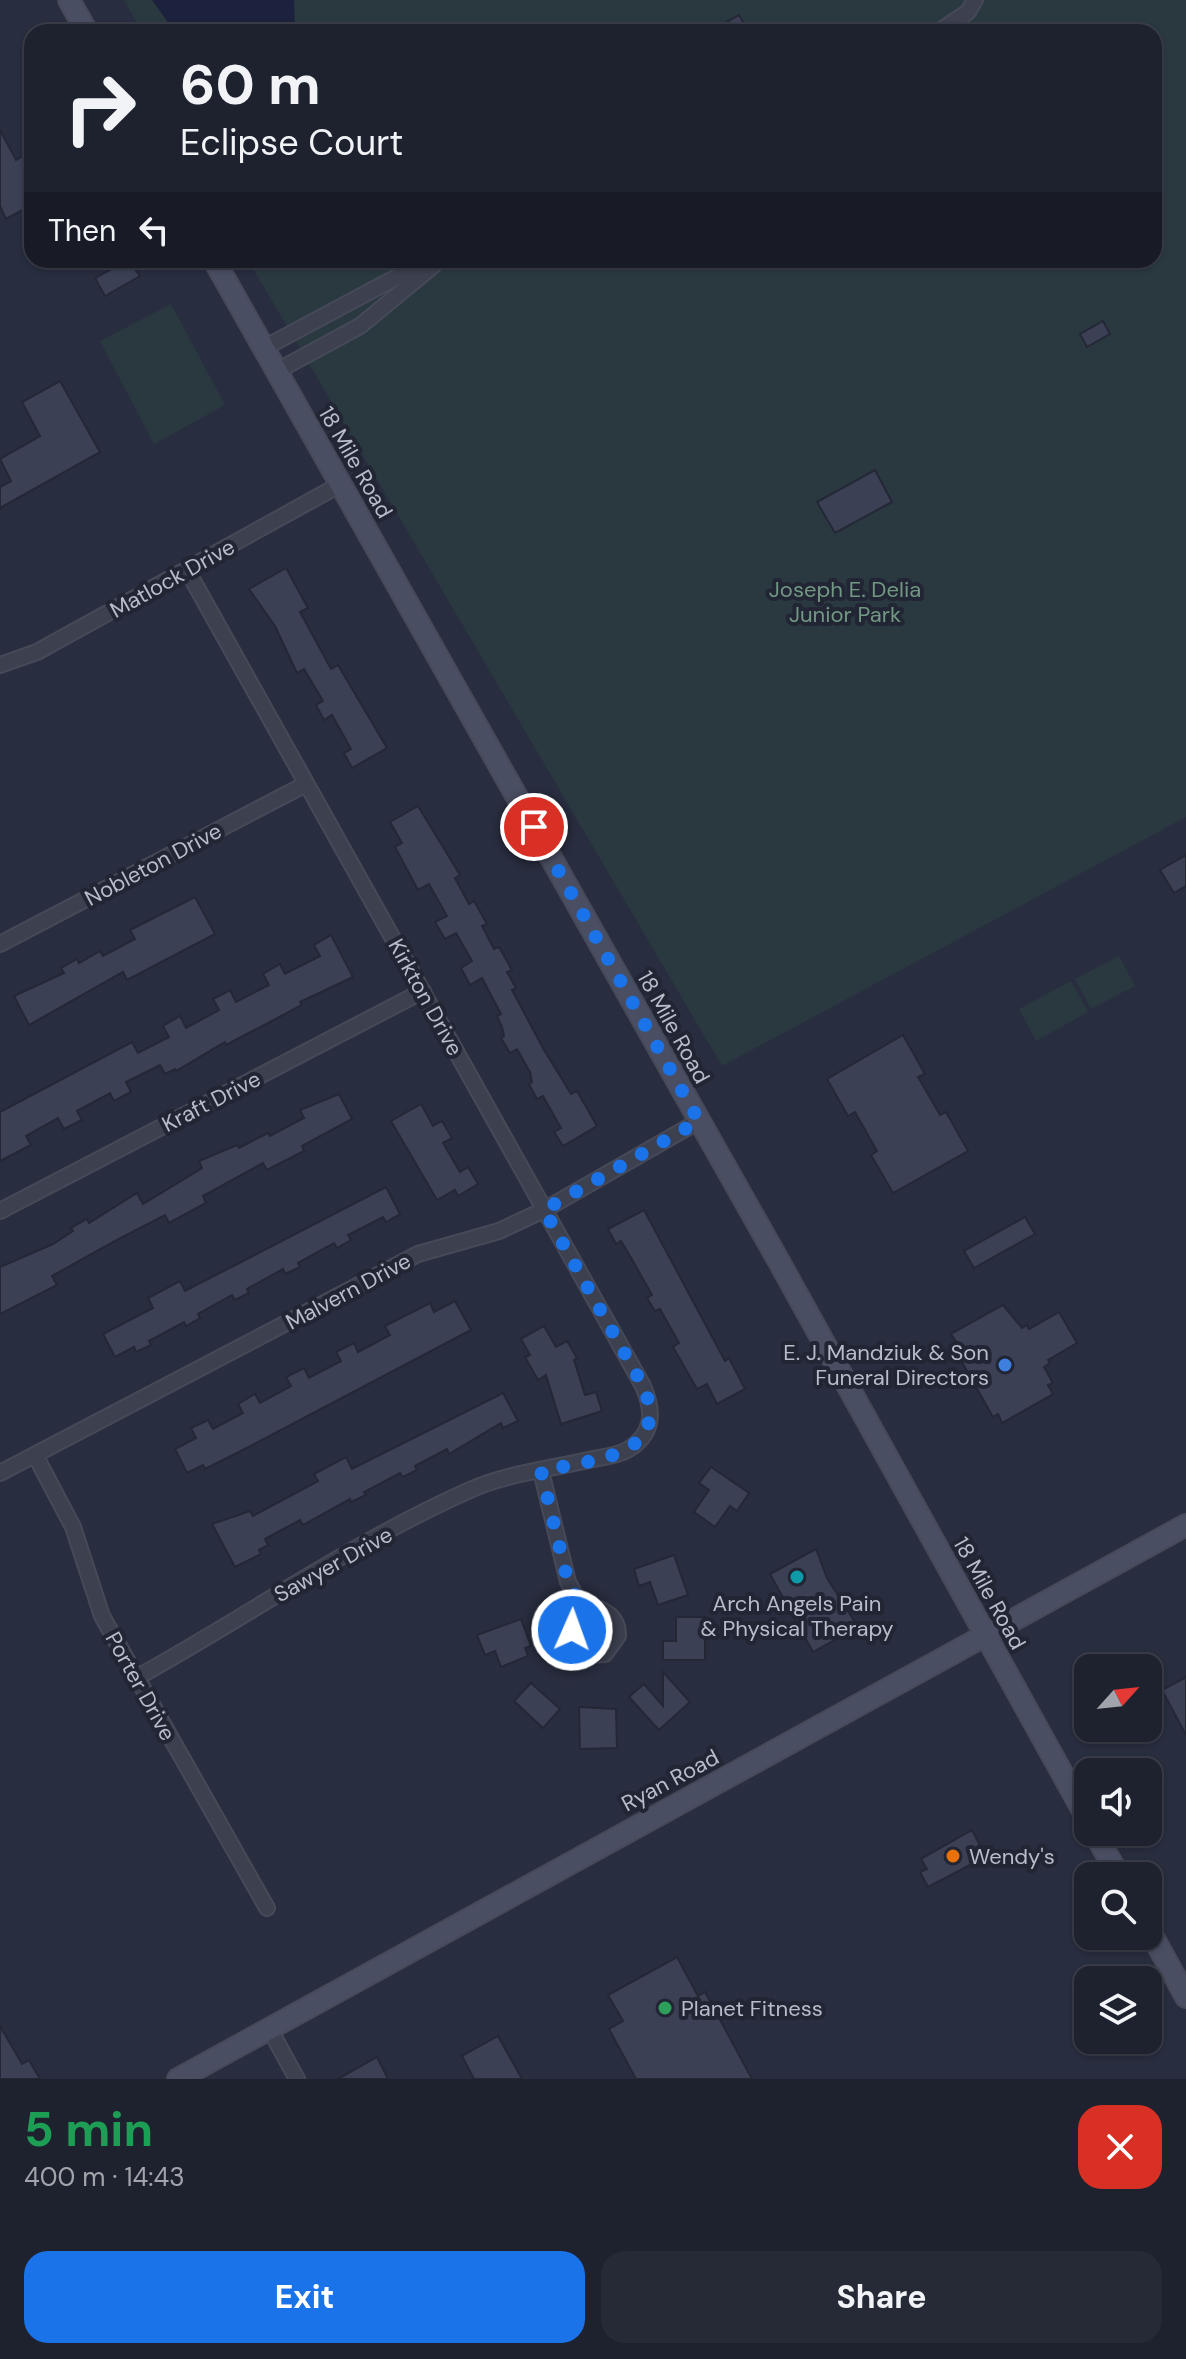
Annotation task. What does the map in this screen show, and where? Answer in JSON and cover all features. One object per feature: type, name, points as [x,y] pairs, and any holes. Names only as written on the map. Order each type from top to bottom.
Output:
[{"type":"main road","points":[[69,0],[82,24]]},
{"type":"main road","name":"18 Mile Road","points":[[219,268],[1074,1795]]},
{"type":"main road","name":"Ryan Road","points":[[178,2079],[1186,1525]]},
{"type":"main road","points":[[1160,1950],[1186,1997]]},
{"type":"street","points":[[950,24],[968,12],[975,0]]},
{"type":"street","points":[[264,348],[416,268]]},
{"type":"street","points":[[277,371],[360,326],[429,268]]},
{"type":"street","name":"Matlock Drive","points":[[0,665],[37,652],[341,484]]},
{"type":"street","name":"Kirkton Drive","points":[[187,570],[643,1386],[652,1414],[649,1430]]},
{"type":"street","name":"Nobleton Drive","points":[[0,944],[306,784]]},
{"type":"street","name":"Kraft Drive","points":[[0,1211],[423,991]]},
{"type":"street","name":"Malvern Drive","points":[[0,1473],[418,1254],[499,1231],[544,1210],[699,1121]]},
{"type":"street","name":"Sawyer Drive","points":[[136,1678],[240,1620],[294,1582],[457,1496],[489,1483],[626,1451],[649,1430]]},
{"type":"street","name":"Porter Drive","points":[[35,1455],[73,1527],[94,1601],[267,1908]]},
{"type":"street","points":[[541,1471],[568,1582],[577,1598]]},
{"type":"street","points":[[269,2028],[297,2079]]},
{"type":"green space","name":"Joseph E. Delia Junior Park","points":[[124,0],[1186,0],[1186,817],[722,1066],[253,268],[1162,268],[1162,24],[138,24]]},
{"type":"green space","points":[[171,304],[225,405],[154,444],[100,341]]},
{"type":"green space","points":[[1119,956],[1135,986],[1091,1009],[1075,979]]},
{"type":"green space","points":[[1071,981],[1088,1012],[1036,1041],[1019,1009]]},
{"type":"water","points":[[152,0],[294,0],[295,24],[169,24]]},
{"type":"building","points":[[739,15],[744,24],[723,24]]},
{"type":"building","points":[[0,130],[16,160],[24,156],[24,209],[6,219],[0,206]]},
{"type":"building","points":[[113,268],[134,268],[140,276],[105,296],[95,278]]},
{"type":"building","points":[[1103,321],[1110,334],[1087,347],[1080,334]]},
{"type":"building","points":[[60,381],[100,452],[0,508],[0,487],[11,481],[0,459],[40,436],[22,402]]},
{"type":"building","points":[[875,470],[892,502],[835,533],[817,502]]},
{"type":"building","points":[[286,568],[308,608],[300,612],[331,669],[338,665],[387,748],[352,768],[344,753],[351,749],[332,715],[324,720],[316,705],[323,701],[304,669],[297,673],[275,626],[249,589]]},
{"type":"building","points":[[418,806],[460,875],[455,878],[469,904],[474,901],[487,924],[482,926],[494,949],[499,947],[512,970],[507,972],[516,988],[512,990],[544,1050],[571,1094],[577,1091],[597,1126],[563,1146],[554,1132],[561,1128],[543,1096],[537,1099],[529,1084],[532,1082],[530,1072],[517,1049],[510,1053],[501,1038],[504,1036],[497,1016],[501,1014],[482,978],[470,985],[461,968],[472,961],[456,933],[445,939],[435,922],[447,916],[429,884],[418,890],[395,847],[402,843],[390,822]]},
{"type":"building","points":[[1186,855],[1186,886],[1174,893],[1160,870]]},
{"type":"building","points":[[195,897],[215,934],[127,980],[123,972],[29,1025],[14,996],[64,973],[61,968],[77,959],[79,963],[100,951],[103,956],[135,939],[130,930]]},
{"type":"building","points":[[331,935],[353,977],[300,1002],[302,1005],[226,1045],[225,1042],[176,1071],[165,1074],[160,1065],[126,1082],[131,1092],[114,1101],[110,1093],[77,1111],[82,1120],[64,1129],[58,1118],[26,1136],[31,1145],[0,1161],[0,1112],[132,1042],[138,1053],[169,1037],[163,1026],[180,1016],[186,1028],[219,1010],[213,999],[230,990],[236,1002],[269,985],[263,974],[280,964],[285,974],[320,956],[314,945]]},
{"type":"building","points":[[903,1035],[925,1074],[918,1077],[940,1115],[946,1112],[968,1151],[893,1193],[871,1155],[877,1151],[855,1112],[848,1116],[827,1079]]},
{"type":"building","points":[[339,1094],[352,1119],[302,1146],[304,1151],[267,1170],[263,1163],[203,1196],[206,1203],[169,1223],[165,1215],[115,1241],[52,1276],[57,1285],[0,1314],[0,1267],[53,1244],[73,1231],[71,1228],[87,1219],[89,1223],[137,1193],[143,1204],[202,1168],[199,1161],[237,1145],[239,1148],[268,1133],[270,1136],[304,1118],[300,1110]]},
{"type":"building","points":[[421,1104],[433,1126],[442,1121],[452,1138],[443,1143],[460,1172],[468,1167],[478,1184],[458,1196],[455,1190],[437,1200],[391,1121]]},
{"type":"building","points":[[386,1187],[400,1214],[386,1222],[383,1217],[348,1235],[351,1240],[337,1248],[334,1243],[285,1274],[283,1269],[247,1289],[249,1293],[235,1300],[232,1295],[198,1314],[200,1318],[186,1326],[184,1322],[149,1341],[151,1345],[136,1352],[134,1347],[115,1357],[103,1334],[153,1308],[148,1298],[180,1281],[185,1291]]},
{"type":"building","points":[[644,1210],[725,1361],[729,1358],[745,1389],[717,1404],[707,1384],[697,1389],[673,1347],[679,1343],[660,1309],[655,1311],[647,1298],[652,1295],[621,1241],[616,1244],[608,1229]]},
{"type":"building","points":[[1025,1217],[1035,1234],[974,1268],[964,1251]]},
{"type":"building","points":[[455,1301],[471,1330],[237,1453],[205,1469],[203,1465],[187,1473],[175,1449],[196,1438],[191,1428],[208,1420],[213,1429],[243,1413],[238,1404],[255,1394],[260,1403],[291,1386],[286,1377],[304,1368],[309,1378],[341,1361],[336,1352],[354,1343],[358,1352],[390,1335],[385,1326],[430,1303],[434,1312]]},
{"type":"building","name":"E. J. Mandziuk & Son Funeral Directors","points":[[1003,1305],[1022,1328],[1027,1325],[1029,1329],[1059,1312],[1077,1343],[1048,1360],[1050,1363],[1044,1367],[1053,1383],[1048,1385],[1053,1394],[1002,1423],[998,1414],[993,1417],[953,1346],[957,1343],[951,1334]]},
{"type":"building","points":[[544,1326],[556,1347],[567,1341],[577,1358],[574,1360],[585,1395],[596,1392],[602,1411],[561,1424],[546,1375],[538,1380],[525,1357],[530,1355],[521,1339]]},
{"type":"building","points":[[503,1393],[518,1421],[503,1428],[501,1423],[449,1454],[447,1449],[415,1466],[417,1470],[403,1477],[400,1473],[364,1492],[366,1495],[351,1502],[350,1499],[303,1525],[300,1520],[265,1539],[268,1545],[259,1550],[261,1554],[235,1567],[212,1524],[250,1511],[253,1516],[318,1481],[314,1474],[346,1457],[352,1469]]},
{"type":"building","points":[[711,1467],[749,1493],[737,1511],[730,1506],[715,1527],[694,1512],[709,1490],[699,1483]]},
{"type":"building","points":[[816,1549],[827,1578],[858,1627],[813,1652],[770,1574]]},
{"type":"building","points":[[674,1555],[688,1595],[658,1605],[650,1582],[639,1586],[634,1569]]},
{"type":"building","points":[[676,1617],[705,1617],[705,1660],[663,1660],[663,1641],[676,1641]]},
{"type":"building","points":[[521,1619],[531,1646],[525,1648],[528,1656],[501,1667],[495,1651],[485,1655],[477,1635]]},
{"type":"building","points":[[663,1672],[690,1702],[659,1730],[629,1697],[644,1684],[663,1706]]},
{"type":"building","points":[[1186,1677],[1186,1735],[1162,1690]]},
{"type":"building","points":[[531,1683],[560,1709],[543,1728],[514,1701]]},
{"type":"building","points":[[579,1707],[616,1709],[617,1748],[580,1749]]},
{"type":"building","name":"Wendy's","points":[[972,1830],[984,1853],[970,1861],[972,1864],[928,1887],[920,1872],[927,1869],[921,1859]]},
{"type":"building","name":"Planet Fitness","points":[[677,1957],[698,1996],[705,1992],[752,2079],[636,2079],[609,2029],[623,2021],[608,1995]]},
{"type":"building","points":[[0,2026],[22,2064],[29,2060],[40,2079],[0,2079]]},
{"type":"building","points":[[498,2036],[522,2079],[474,2079],[462,2056]]},
{"type":"building","points":[[377,2057],[388,2079],[338,2079]]},
{"type":"place","name":"E. J. Mandziuk & Son Funeral Directors","points":[[1005,1365]]},
{"type":"place","name":"Arch Angels Pain & Physical Therapy","points":[[797,1577]]},
{"type":"place","name":"Wendy's","points":[[953,1856]]},
{"type":"place","name":"Planet Fitness","points":[[665,2008]]},
{"type":"route","points":[[534,827],[699,1121],[544,1210],[643,1386],[652,1414],[649,1430],[626,1451],[541,1471],[568,1582],[577,1598],[572,1630]]}]
